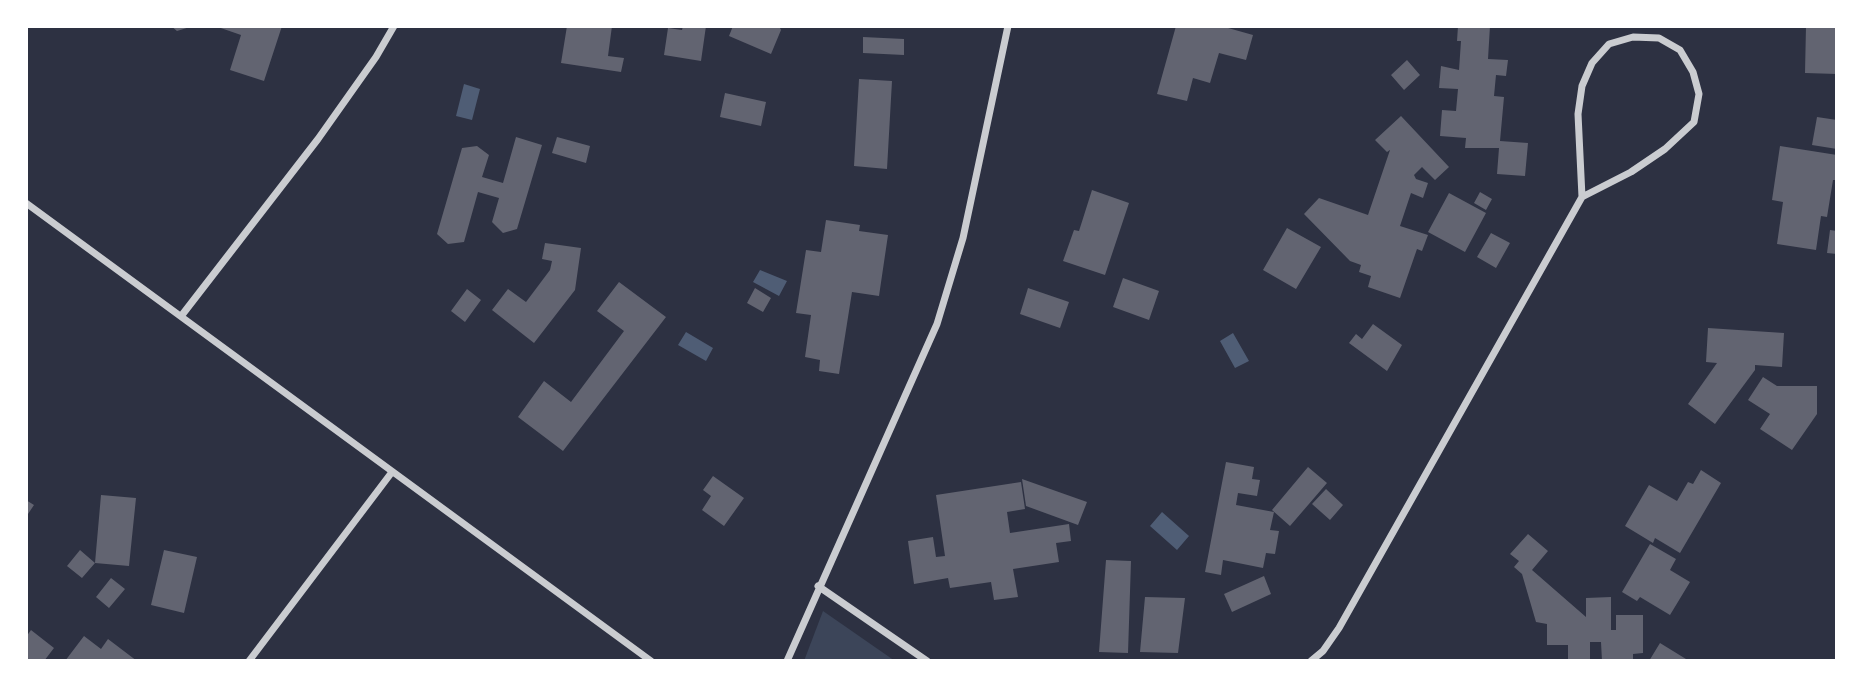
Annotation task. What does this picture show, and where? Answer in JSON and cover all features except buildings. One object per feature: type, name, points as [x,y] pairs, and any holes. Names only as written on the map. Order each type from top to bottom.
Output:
[{"type":"street","points":[[182,315],[318,139],[376,57],[394,26]]},
{"type":"street","points":[[787,661],[818,586],[937,324],[963,238],[1008,26]]},
{"type":"street","points":[[1311,661],[1323,651],[1363,587],[1583,197],[1578,114],[1581,86],[1592,63],[1609,44],[1633,37],[1659,38],[1681,50],[1693,72],[1699,94],[1694,122],[1665,149],[1631,172],[1583,197]]},
{"type":"street","points":[[26,203],[651,661]]},
{"type":"street","points":[[249,661],[392,472]]},
{"type":"street","points":[[818,586],[927,661]]},
{"type":"shaded area","points":[[464,84],[480,89],[472,120],[456,116]]},
{"type":"shaded area","points":[[760,270],[787,281],[779,296],[753,282]]},
{"type":"shaded area","points":[[686,332],[713,348],[706,361],[678,345]]},
{"type":"shaded area","points":[[1233,333],[1249,361],[1235,368],[1220,341]]},
{"type":"shaded area","points":[[1162,512],[1189,536],[1177,550],[1150,526]]},
{"type":"shaded area","points":[[823,611],[895,661],[804,661]]}]
